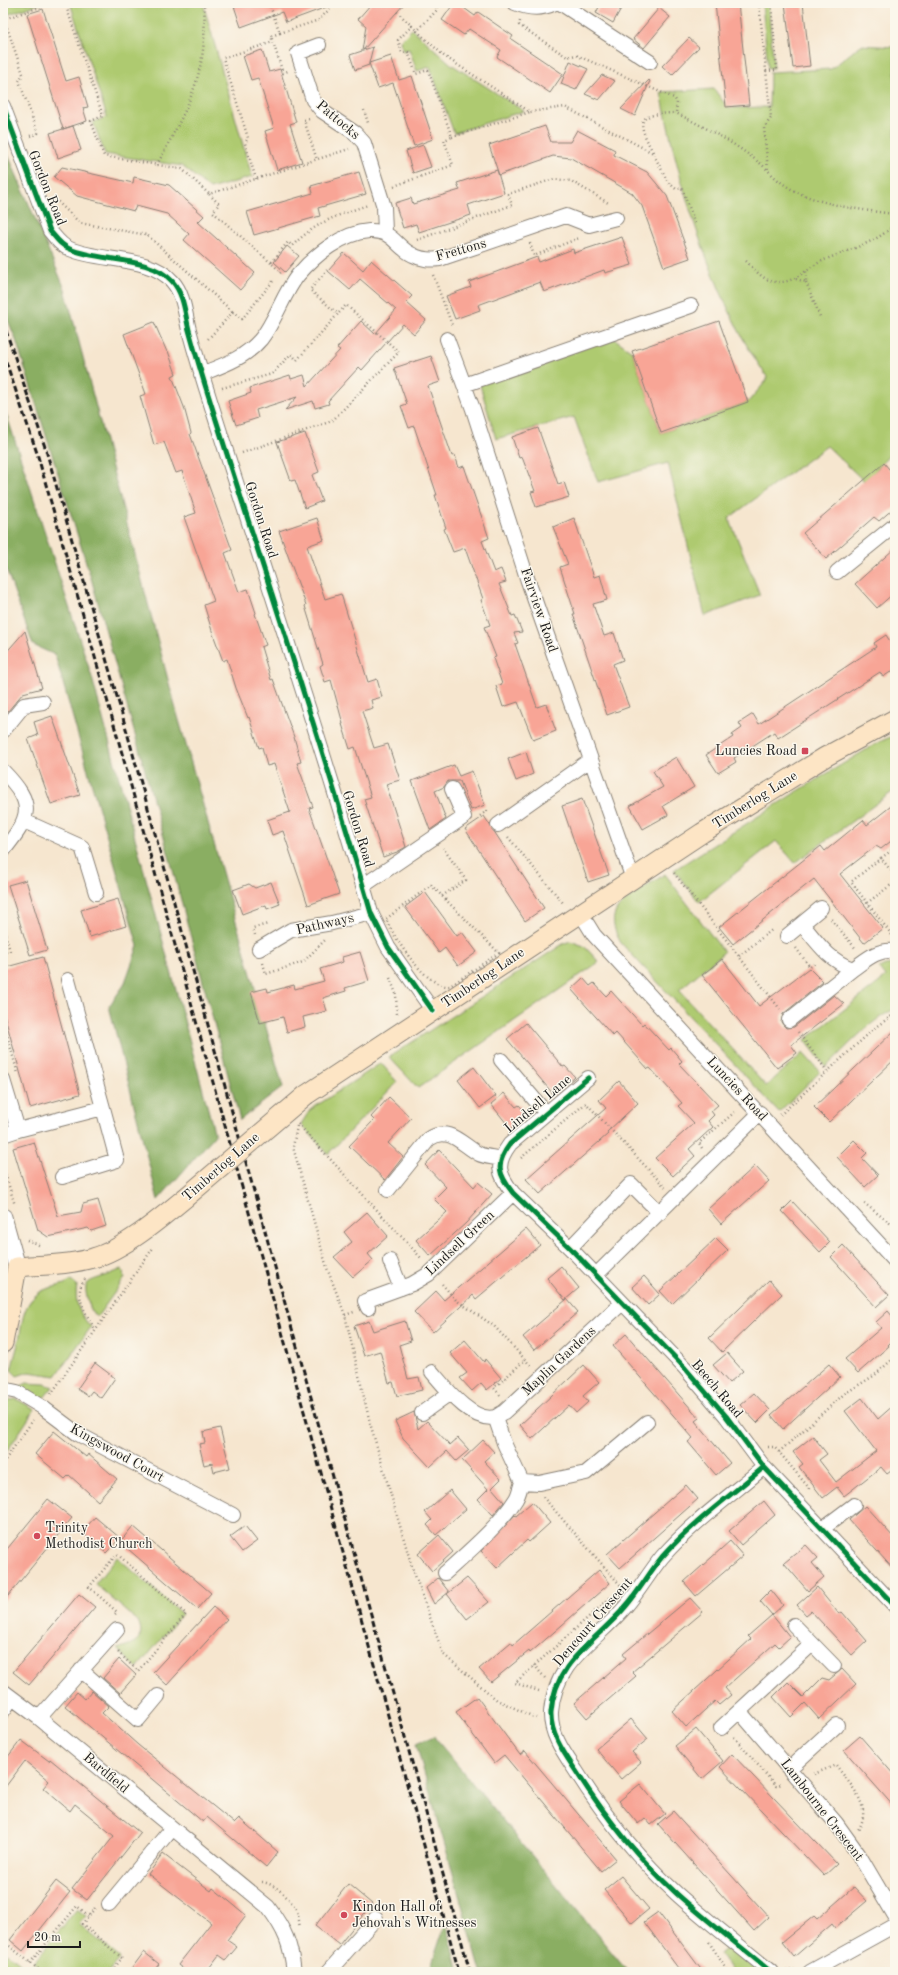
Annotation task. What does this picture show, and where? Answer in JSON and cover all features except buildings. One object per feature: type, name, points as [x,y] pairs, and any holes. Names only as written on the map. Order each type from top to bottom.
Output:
[{"type":"main road","name":"Timberlog Lane","points":[[17,1267],[94,1258],[115,1248],[146,1229],[306,1095],[433,1011],[574,911],[632,879],[825,756],[895,718]]},
{"type":"main road","points":[[3,1343],[17,1267]]},
{"type":"street","points":[[516,10],[541,8],[555,3]]},
{"type":"street","points":[[560,3],[650,62]]},
{"type":"street","name":"Pattocks","points":[[319,45],[298,53],[313,100],[322,111],[355,133],[364,143],[384,207],[385,232]]},
{"type":"street","name":"Gordon Road","points":[[3,106],[50,231],[59,242],[70,249],[135,263],[164,274],[173,282],[180,294],[201,374],[295,664],[371,913],[388,947],[433,1011]]},
{"type":"street","name":"Frettons","points":[[385,232],[411,255],[424,260],[440,259],[566,216],[589,225],[616,218]]},
{"type":"street","points":[[201,374],[231,363],[248,352],[261,338],[298,276],[321,254],[344,238],[368,231],[385,232]]},
{"type":"street","points":[[464,385],[692,306]]},
{"type":"street","name":"Fairview Road","points":[[450,334],[464,385],[590,760],[632,879]]},
{"type":"street","points":[[837,572],[895,524]]},
{"type":"street","points":[[3,731],[24,705],[42,702]]},
{"type":"street","points":[[498,824],[590,760]]},
{"type":"street","points":[[3,771],[16,785],[24,797],[27,810],[24,821],[3,851]]},
{"type":"street","points":[[363,886],[464,817],[452,789]]},
{"type":"street","points":[[24,821],[82,847],[96,893]]},
{"type":"street","points":[[787,936],[821,908]]},
{"type":"street","name":"Luncies Road","points":[[574,911],[594,935],[895,1261]]},
{"type":"street","name":"Pathways","points":[[259,949],[292,930],[371,913]]},
{"type":"street","points":[[802,924],[829,956],[837,963],[853,969]]},
{"type":"street","points":[[789,1020],[873,954],[887,950],[895,951]]},
{"type":"street","points":[[62,1177],[117,1160],[68,980]]},
{"type":"street","points":[[501,1060],[546,1113]]},
{"type":"street","name":"Lindsell Lane","points":[[500,1159],[515,1138],[588,1078]]},
{"type":"street","points":[[3,1080],[18,1130]]},
{"type":"street","points":[[3,1135],[103,1108]]},
{"type":"street","points":[[596,1275],[657,1210],[760,1114]]},
{"type":"street","points":[[388,1190],[429,1139],[435,1135],[443,1133],[453,1136],[480,1154],[500,1159],[501,1174],[513,1193]]},
{"type":"street","points":[[570,1248],[631,1184],[657,1210]]},
{"type":"street","name":"Beech Road","points":[[513,1193],[570,1248],[686,1368],[726,1416],[764,1467],[895,1606]]},
{"type":"street","name":"Lindsell Green","points":[[368,1308],[365,1301],[401,1288],[429,1274],[513,1193]]},
{"type":"street","points":[[10,1215],[17,1267]]},
{"type":"street","points":[[390,1261],[401,1288]]},
{"type":"street","name":"Maplin Gardens","points":[[495,1417],[504,1412],[622,1303]]},
{"type":"street","points":[[432,1372],[450,1392],[471,1410],[483,1416],[495,1417],[504,1443],[526,1482]]},
{"type":"street","name":"Kingswood Court","points":[[3,1389],[16,1392],[42,1407],[78,1434],[233,1515]]},
{"type":"street","points":[[422,1413],[450,1392]]},
{"type":"street","points":[[526,1482],[546,1482],[586,1473],[647,1422]]},
{"type":"street","name":"Dencourt Crescent","points":[[764,1467],[700,1521],[662,1557],[626,1606],[572,1660],[561,1677],[554,1693],[551,1713],[553,1730],[564,1752],[599,1805],[633,1848],[677,1894],[771,1972]]},
{"type":"street","points":[[445,1573],[467,1554],[504,1515],[526,1482]]},
{"type":"street","points":[[822,1530],[854,1505]]},
{"type":"street","points":[[794,1625],[834,1666]]},
{"type":"street","points":[[39,1718],[117,1630]]},
{"type":"street","points":[[721,1728],[812,1644]]},
{"type":"street","points":[[81,1670],[138,1720],[158,1696]]},
{"type":"street","name":"Bardfield","points":[[5,1716],[8,1694],[268,1907],[282,1926],[291,1948],[294,1972]]},
{"type":"street","name":"Lambourne Crescent","points":[[740,1712],[836,1823],[859,1855],[895,1916]]},
{"type":"street","points":[[790,1768],[836,1725]]},
{"type":"street","points":[[104,1904],[172,1828]]},
{"type":"street","points":[[328,1972],[376,1918]]},
{"type":"street","points":[[810,1972],[895,1925]]},
{"type":"path","points":[[25,138],[38,132],[19,81],[23,74],[3,18],[52,3]]},
{"type":"path","points":[[54,197],[80,223],[148,235],[242,319],[281,272],[213,212],[220,204],[182,169],[104,156],[91,121],[103,116],[65,3]]},
{"type":"path","points":[[157,165],[190,97],[200,68],[204,42],[204,3]]},
{"type":"path","points":[[269,3],[280,33]]},
{"type":"path","points":[[295,69],[283,73],[271,36],[319,20],[335,3]]},
{"type":"path","points":[[417,31],[437,10],[436,3]]},
{"type":"path","points":[[477,3],[482,6],[484,3]]},
{"type":"path","points":[[759,3],[770,118],[764,128],[768,171]]},
{"type":"path","points":[[766,71],[777,70],[771,3]]},
{"type":"path","points":[[516,10],[520,19],[519,25],[567,57],[576,55],[674,98],[677,102],[676,113]]},
{"type":"path","points":[[397,12],[444,56],[530,112]]},
{"type":"path","points":[[412,26],[398,40],[402,54],[408,52],[416,74],[428,70],[452,137]]},
{"type":"path","points":[[256,179],[245,143],[248,138],[223,58],[273,42]]},
{"type":"path","points":[[388,188],[453,165],[444,140],[530,112],[565,107],[654,153]]},
{"type":"path","points":[[364,110],[370,130]]},
{"type":"path","points":[[308,111],[310,118],[304,120],[317,160]]},
{"type":"path","points":[[696,226],[682,188],[676,189],[668,182],[654,153],[642,133],[644,119],[648,115],[657,113],[676,113],[716,132],[758,161],[782,183],[808,196],[846,207],[895,214]]},
{"type":"path","points":[[209,194],[355,147]]},
{"type":"path","points":[[412,242],[512,205],[508,194],[554,179],[571,181],[616,207],[616,218]]},
{"type":"path","points":[[271,263],[288,242],[292,246],[306,233],[321,223],[342,214],[373,204]]},
{"type":"path","points":[[746,261],[762,277],[778,282],[795,278],[820,262],[863,245],[890,229],[895,224]]},
{"type":"path","points":[[529,239],[534,256],[580,238]]},
{"type":"path","points":[[329,268],[310,290],[338,314]]},
{"type":"path","points":[[431,270],[450,334]]},
{"type":"path","points":[[806,271],[806,282],[821,319]]},
{"type":"path","points":[[795,278],[806,282]]},
{"type":"path","points":[[219,392],[227,385],[272,374],[291,354],[297,360],[346,305],[400,352],[332,421],[236,455]]},
{"type":"path","points":[[206,341],[233,312]]},
{"type":"path","points":[[475,819],[487,812],[574,911]]},
{"type":"path","points":[[439,843],[466,880],[442,896]]},
{"type":"path","points":[[895,848],[851,882],[895,938]]},
{"type":"path","points":[[881,858],[895,876]]},
{"type":"path","points":[[670,868],[827,1071]]},
{"type":"path","points":[[867,904],[895,882]]},
{"type":"path","points":[[499,953],[431,885],[386,919],[392,934],[401,947],[432,981],[443,987],[450,986],[506,949]]},
{"type":"path","points":[[276,922],[253,928],[266,974],[303,962],[329,935]]},
{"type":"path","points":[[3,927],[10,950],[3,952]]},
{"type":"path","points":[[388,973],[396,994],[398,1006],[396,1017]]},
{"type":"path","points":[[778,1117],[877,1026],[895,1014]]},
{"type":"path","points":[[3,1021],[21,1082]]},
{"type":"path","points":[[516,1163],[586,1103],[670,1191],[657,1210]]},
{"type":"path","points":[[703,1150],[699,1143],[738,1109]]},
{"type":"path","points":[[301,1118],[298,1124],[293,1147],[327,1268],[345,1315],[370,1423],[412,1567],[443,1654],[497,1700],[537,1718]]},
{"type":"path","points":[[298,1124],[427,1263]]},
{"type":"path","points":[[3,1167],[10,1215]]},
{"type":"path","points":[[24,1234],[32,1244],[47,1246]]},
{"type":"path","points":[[3,1463],[156,1244]]},
{"type":"path","points":[[438,1279],[456,1300],[494,1326],[534,1370]]},
{"type":"path","points":[[345,1315],[368,1308]]},
{"type":"path","points":[[779,1452],[844,1394],[875,1375],[895,1357]]},
{"type":"path","points":[[498,1401],[502,1397],[494,1388],[525,1360]]},
{"type":"path","points":[[766,1448],[774,1447],[779,1452],[808,1488],[808,1496]]},
{"type":"path","points":[[526,1482],[622,1587]]},
{"type":"path","points":[[3,1734],[5,1716]]},
{"type":"path","points":[[104,1904],[89,1916],[82,1924],[122,1958],[111,1972]]},
{"type":"path","points":[[30,1963],[77,1906],[89,1916]]},
{"type":"path","points":[[3,1941],[42,1972]]},
{"type":"green space","points":[[3,3],[42,3],[6,15]]},
{"type":"green space","points":[[70,3],[203,3],[252,177],[210,189],[182,166],[105,154],[93,122],[107,117]]},
{"type":"green space","points":[[762,3],[768,3],[774,68],[768,68]]},
{"type":"green space","points":[[412,29],[451,64],[524,111],[454,133],[430,67],[417,71],[409,49],[403,51],[400,41]]},
{"type":"green space","points":[[861,45],[895,47],[895,449],[865,482],[827,446],[729,518],[760,595],[705,616],[668,463],[598,482],[574,417],[496,439],[480,385],[609,335],[632,351],[661,433],[748,402],[767,380],[767,377],[740,333],[713,275],[692,216],[683,185],[667,123],[661,92],[714,89],[728,108],[769,107],[770,72],[831,69]]},
{"type":"green space","points":[[3,143],[65,289],[175,706],[283,1087],[240,1120],[171,863],[91,578],[16,340],[3,308]]},
{"type":"green space","points":[[3,404],[91,674],[215,1135],[158,1200],[109,1006],[124,985],[138,946],[55,655],[33,645],[3,560]]},
{"type":"green space","points":[[895,735],[895,790],[795,863],[776,841],[699,902],[674,870],[793,794],[879,742]]},
{"type":"green space","points":[[665,874],[724,952],[679,990],[766,1086],[803,1053],[820,1072],[779,1112],[621,943],[617,936],[614,928],[614,915],[619,907]]},
{"type":"green space","points":[[570,941],[584,946],[599,962],[418,1088],[389,1057],[563,944]]},
{"type":"green space","points":[[895,964],[895,1009],[867,1027],[826,1067],[805,1040],[886,977],[879,968],[885,965]]},
{"type":"green space","points":[[381,1063],[397,1082],[328,1154],[301,1124],[310,1110]]},
{"type":"green space","points":[[122,1269],[125,1278],[97,1317],[95,1316],[88,1301],[86,1290],[87,1284],[92,1280]]},
{"type":"green space","points":[[71,1280],[77,1285],[76,1297],[78,1308],[91,1327],[56,1376],[29,1372],[17,1376],[11,1370],[23,1316],[27,1306],[40,1292],[64,1284]]},
{"type":"green space","points":[[27,1383],[45,1384],[53,1387],[41,1401],[19,1387]]},
{"type":"green space","points":[[16,1399],[35,1409],[3,1457],[3,1405],[10,1400]]},
{"type":"green space","points":[[117,1557],[182,1614],[137,1668],[117,1649],[133,1643],[140,1637],[141,1633],[138,1621],[95,1584]]},
{"type":"green space","points":[[434,1736],[628,1972],[481,1972],[416,1744]]},
{"type":"green space","points":[[77,1909],[86,1916],[79,1924],[120,1958],[108,1972],[45,1972],[33,1963]]},
{"type":"green space","points":[[446,1922],[459,1972],[429,1972]]},
{"type":"green space","points":[[726,1948],[733,1950],[759,1972],[732,1972],[720,1953]]},
{"type":"green space","points":[[3,1950],[30,1972],[3,1972]]},
{"type":"railway","points":[[3,322],[46,450],[120,707],[470,1972]]},
{"type":"railway","points":[[3,353],[37,453],[110,710],[459,1972]]},
{"type":"cycle path","points":[[3,106],[50,231],[59,242],[67,248],[82,253],[124,260],[151,267],[163,273],[172,281],[179,292],[184,304],[189,330],[203,379],[313,722],[371,913],[388,947],[433,1011]]},
{"type":"cycle path","points":[[588,1078],[510,1144],[500,1163],[500,1169],[504,1180],[513,1193],[570,1248],[685,1368],[726,1416],[764,1467],[895,1606]]},
{"type":"cycle path","points":[[764,1467],[698,1521],[662,1557],[626,1606],[579,1653],[560,1679],[554,1694],[551,1720],[555,1736],[563,1750],[598,1804],[635,1851],[677,1894],[771,1972]]},
{"type":"place","name":"Luncies Road","points":[[805,751]]},
{"type":"place","name":"Trinity Methodist Church","points":[[37,1536]]},
{"type":"place","name":"Kindon Hall of Jehovah's Witnesses","points":[[344,1915]]}]
